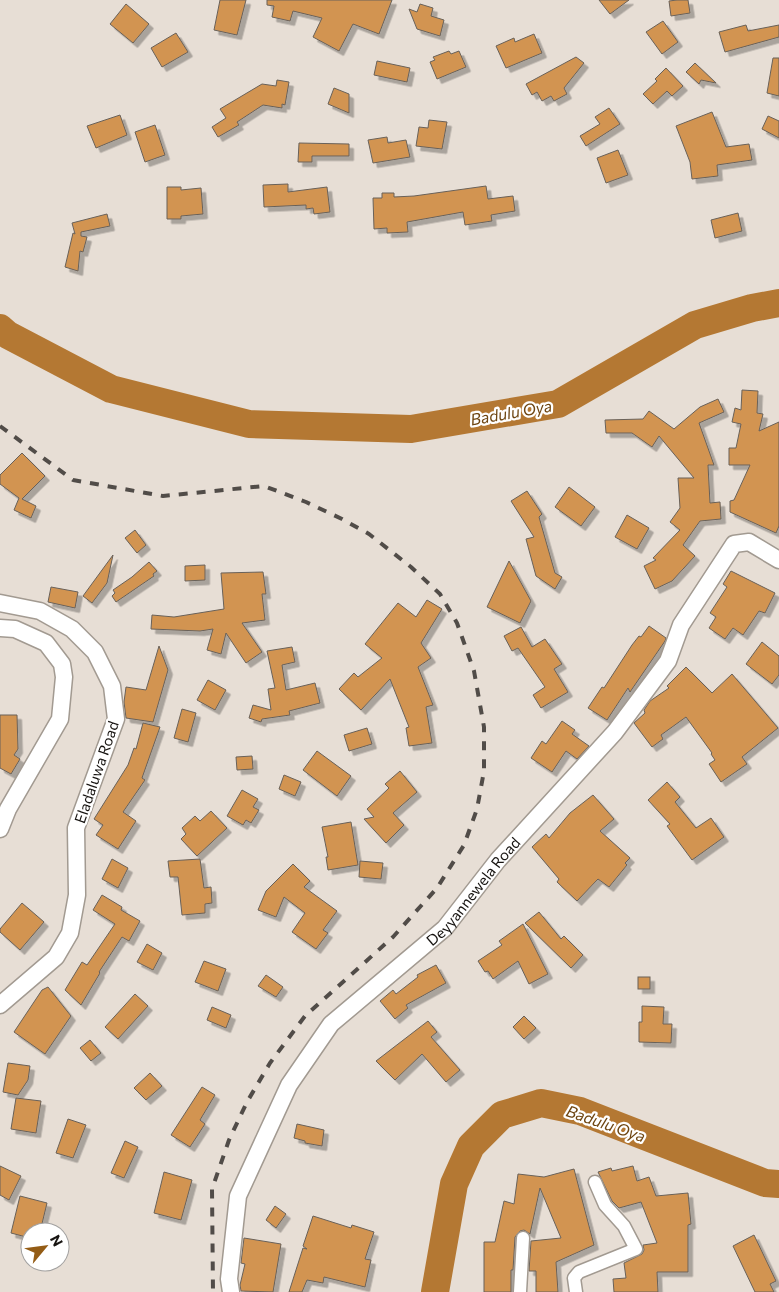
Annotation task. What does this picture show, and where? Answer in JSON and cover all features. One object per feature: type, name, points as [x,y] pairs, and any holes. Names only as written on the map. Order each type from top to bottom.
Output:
[{"type":"street","name":"Deyyannewela Road","points":[[231,1292],[229,1279],[238,1196],[289,1085],[331,1024],[445,928],[498,860],[615,732],[668,660],[681,625],[734,544],[749,542],[779,560]]},
{"type":"street","name":"Eladaluwa Road","points":[[0,603],[40,611],[72,629],[95,652],[112,686],[116,719],[76,828],[76,895],[70,933],[56,957],[0,1005]]},
{"type":"street","points":[[0,628],[15,630],[46,643],[62,664],[64,677],[60,719],[8,809],[0,829]]},
{"type":"street","points":[[576,1292],[574,1278],[579,1272],[636,1249],[624,1226],[604,1205],[595,1182]]},
{"type":"street","points":[[520,1292],[523,1238]]},
{"type":"building","points":[[220,0],[246,0],[237,35],[214,30]]},
{"type":"building","points":[[267,0],[392,0],[379,34],[353,24],[339,51],[313,37],[322,18],[293,11],[290,21],[272,17],[274,6],[267,5]]},
{"type":"building","points":[[599,0],[629,0],[610,14]]},
{"type":"building","points":[[688,0],[690,13],[671,16],[669,1]]},
{"type":"building","points":[[126,4],[149,24],[133,43],[110,24]]},
{"type":"building","points":[[420,4],[433,8],[431,16],[444,20],[440,36],[417,29],[409,9],[417,12]]},
{"type":"building","points":[[663,21],[678,42],[662,54],[646,32]]},
{"type":"building","points":[[746,25],[748,31],[779,25],[779,37],[725,52],[719,32]]},
{"type":"building","points":[[176,33],[188,52],[162,67],[151,48]]},
{"type":"building","points":[[534,34],[542,53],[506,68],[496,46],[514,38],[515,42]]},
{"type":"building","points":[[449,51],[451,54],[459,51],[466,67],[437,79],[430,62],[435,60],[433,57]]},
{"type":"building","points":[[576,57],[584,63],[564,88],[567,94],[554,101],[551,96],[542,101],[537,92],[532,95],[526,84]]},
{"type":"building","points":[[773,58],[779,58],[779,96],[767,93]]},
{"type":"building","points":[[377,61],[410,68],[407,82],[374,75]]},
{"type":"building","points":[[695,63],[716,83],[701,80],[699,84],[686,72]]},
{"type":"building","points":[[666,68],[683,86],[672,96],[667,91],[653,104],[643,94],[657,81],[655,79]]},
{"type":"building","points":[[277,80],[289,82],[285,105],[282,104],[282,108],[263,105],[237,122],[239,125],[218,137],[212,127],[226,118],[220,109],[262,84],[276,86]]},
{"type":"building","points":[[334,88],[349,94],[349,113],[328,104]]},
{"type":"building","points":[[609,108],[620,124],[586,146],[580,136],[600,124],[595,117]]},
{"type":"building","points":[[712,112],[726,147],[749,144],[752,160],[717,165],[718,176],[692,179],[690,162],[676,126]]},
{"type":"building","points":[[120,115],[127,135],[96,148],[87,126]]},
{"type":"building","points":[[768,116],[779,121],[779,138],[762,129]]},
{"type":"building","points":[[429,120],[447,122],[442,149],[416,146],[419,127],[428,128]]},
{"type":"building","points":[[155,125],[165,155],[145,162],[135,132]]},
{"type":"building","points":[[387,137],[388,143],[406,140],[410,157],[373,163],[368,140]]},
{"type":"building","points":[[299,143],[349,144],[349,156],[312,156],[312,162],[298,162]]},
{"type":"building","points":[[618,150],[628,175],[606,183],[597,158]]},
{"type":"building","points":[[288,184],[288,192],[327,187],[330,212],[314,214],[313,208],[306,209],[306,205],[264,207],[263,185]]},
{"type":"building","points":[[486,186],[488,199],[513,196],[515,211],[491,215],[492,221],[465,225],[463,212],[407,222],[408,232],[387,233],[387,228],[374,229],[373,198],[382,198],[382,193],[394,193],[394,197],[414,196]]},
{"type":"building","points":[[167,187],[181,187],[181,190],[201,188],[203,214],[181,216],[181,219],[167,219]]},
{"type":"building","points":[[738,213],[742,231],[715,238],[711,220]]},
{"type":"building","points":[[107,214],[110,226],[81,232],[81,236],[87,237],[83,252],[80,251],[78,271],[65,267],[73,233],[75,234],[72,223]]},
{"type":"building","points":[[742,390],[758,391],[757,413],[763,414],[759,431],[779,422],[779,526],[776,533],[730,512],[730,501],[734,500],[750,465],[729,465],[729,448],[736,448],[741,424],[732,422],[735,408],[741,410]]},
{"type":"building","points":[[718,399],[724,412],[699,423],[714,465],[708,465],[710,503],[720,502],[721,519],[700,521],[683,545],[695,556],[672,581],[655,589],[644,566],[656,560],[653,558],[680,530],[670,522],[680,508],[678,478],[694,478],[659,436],[652,447],[632,433],[606,433],[605,420],[643,419],[649,411],[674,429],[700,407]]},
{"type":"building","points":[[22,453],[45,476],[22,499],[36,506],[31,518],[14,510],[19,498],[0,484],[0,475]]},
{"type":"building","points":[[569,487],[595,507],[581,526],[555,507]]},
{"type":"building","points":[[527,491],[542,514],[539,517],[555,573],[562,577],[555,589],[536,576],[526,539],[534,537],[511,501]]},
{"type":"building","points":[[627,515],[649,528],[637,549],[615,537]]},
{"type":"building","points":[[135,530],[146,545],[137,553],[125,538]]},
{"type":"building","points":[[113,555],[107,583],[92,603],[83,596]]},
{"type":"building","points":[[509,561],[531,601],[520,623],[487,607]]},
{"type":"building","points":[[149,562],[157,571],[153,574],[154,576],[116,602],[112,596],[115,593],[113,590]]},
{"type":"building","points":[[205,565],[205,580],[185,581],[185,566]]},
{"type":"building","points":[[731,571],[775,593],[765,613],[759,611],[743,635],[733,628],[725,639],[709,628],[716,617],[710,613],[727,587],[723,584]]},
{"type":"building","points":[[263,572],[266,594],[262,594],[265,620],[242,623],[262,652],[246,663],[226,633],[221,654],[207,650],[213,629],[200,631],[151,629],[152,615],[174,617],[224,609],[221,573]]},
{"type":"building","points":[[51,587],[78,592],[75,608],[48,602]]},
{"type":"building","points":[[427,600],[442,609],[421,643],[431,658],[418,667],[433,705],[426,707],[432,743],[409,746],[406,728],[409,727],[390,679],[361,710],[339,689],[354,673],[358,677],[382,658],[365,644],[398,603],[416,617]]},
{"type":"building","points":[[649,626],[666,638],[665,641],[630,692],[628,688],[607,720],[588,708],[602,687],[604,688],[632,645]]},
{"type":"building","points":[[521,627],[532,647],[545,639],[562,664],[554,669],[568,692],[541,708],[533,695],[545,687],[518,648],[512,651],[504,636]]},
{"type":"building","points":[[762,642],[779,656],[779,675],[772,684],[746,664]]},
{"type":"building","points":[[159,646],[168,670],[153,722],[126,718],[124,702],[126,687],[146,690]]},
{"type":"building","points":[[292,647],[295,662],[282,665],[286,690],[315,683],[320,703],[289,711],[290,715],[262,719],[261,722],[249,718],[253,705],[271,710],[268,689],[275,688],[267,651]]},
{"type":"building","points":[[686,667],[712,693],[732,674],[778,728],[742,757],[747,764],[721,782],[709,764],[715,760],[712,753],[686,717],[661,735],[663,739],[652,747],[634,723],[645,713],[644,710],[650,701],[669,688],[667,686]]},
{"type":"building","points":[[208,680],[226,690],[215,710],[197,700]]},
{"type":"building","points":[[182,709],[196,713],[188,742],[174,738]]},
{"type":"building","points":[[0,715],[17,715],[18,749],[14,755],[20,759],[11,774],[0,768]]},
{"type":"building","points":[[562,721],[575,730],[572,734],[589,746],[577,759],[566,751],[552,772],[531,758],[542,741],[546,744]]},
{"type":"building","points":[[143,723],[160,727],[142,778],[145,780],[123,812],[136,821],[118,849],[96,835],[103,825],[94,819],[128,765],[134,748],[136,749]]},
{"type":"building","points":[[367,728],[372,744],[349,751],[344,735]]},
{"type":"building","points":[[317,751],[351,776],[337,796],[303,770]]},
{"type":"building","points":[[252,756],[253,769],[237,770],[236,757]]},
{"type":"building","points":[[400,771],[417,792],[393,813],[404,825],[386,843],[364,819],[374,817],[367,809],[389,788],[385,784]]},
{"type":"building","points":[[284,775],[301,782],[295,796],[279,789]]},
{"type":"building","points":[[667,782],[680,797],[675,802],[696,828],[711,818],[724,837],[692,860],[667,826],[670,824],[648,800]]},
{"type":"building","points":[[242,790],[258,799],[253,807],[259,810],[251,823],[246,820],[243,825],[227,816]]},
{"type":"building","points":[[593,795],[614,819],[600,831],[630,858],[625,863],[627,865],[609,887],[598,879],[577,901],[557,882],[559,879],[532,847],[546,834],[549,838],[570,813]]},
{"type":"building","points":[[211,811],[227,828],[197,856],[181,839],[186,834],[182,828],[195,816],[200,821]]},
{"type":"building","points":[[351,822],[358,865],[328,870],[326,857],[328,857],[322,827]]},
{"type":"building","points":[[112,859],[128,868],[118,888],[102,879]]},
{"type":"building","points":[[200,859],[204,888],[211,887],[212,903],[205,904],[205,913],[182,915],[178,877],[170,877],[168,861]]},
{"type":"building","points":[[360,861],[383,863],[381,879],[359,877]]},
{"type":"building","points":[[293,864],[310,881],[304,887],[337,911],[323,930],[328,933],[316,949],[292,932],[305,913],[284,897],[276,917],[258,910],[266,891]]},
{"type":"building","points":[[102,895],[122,907],[121,910],[140,921],[129,941],[122,937],[99,972],[81,1005],[65,990],[82,962],[87,965],[115,924],[93,910]]},
{"type":"building","points":[[22,903],[44,922],[20,950],[0,932],[0,929]]},
{"type":"building","points":[[539,912],[561,939],[564,936],[583,955],[571,968],[525,923]]},
{"type":"building","points":[[523,924],[548,974],[529,984],[518,961],[493,979],[488,971],[485,972],[478,961],[502,945],[499,941]]},
{"type":"building","points":[[147,944],[162,953],[153,970],[137,962]]},
{"type":"building","points":[[204,961],[226,969],[218,991],[195,982]]},
{"type":"building","points":[[436,965],[446,983],[406,1005],[408,1008],[395,1019],[380,1001],[393,990],[396,994],[418,977],[417,975]]},
{"type":"building","points":[[266,975],[283,987],[276,997],[258,986]]},
{"type":"building","points":[[638,977],[650,977],[650,989],[638,989]]},
{"type":"building","points":[[48,987],[71,1016],[45,1054],[14,1032],[42,990]]},
{"type":"building","points":[[135,994],[148,1006],[118,1039],[105,1027]]},
{"type":"building","points":[[642,1006],[664,1007],[663,1024],[672,1024],[671,1043],[639,1042],[639,1022],[642,1022]]},
{"type":"building","points":[[212,1007],[231,1015],[226,1028],[207,1020]]},
{"type":"building","points":[[524,1016],[536,1028],[524,1039],[513,1027]]},
{"type":"building","points":[[428,1021],[437,1032],[431,1037],[460,1070],[446,1082],[422,1054],[395,1080],[376,1061]]},
{"type":"building","points":[[90,1040],[101,1053],[91,1061],[80,1048]]},
{"type":"building","points":[[8,1063],[30,1066],[28,1080],[18,1095],[3,1092]]},
{"type":"building","points":[[150,1073],[162,1086],[146,1100],[134,1088]]},
{"type":"building","points":[[202,1087],[215,1095],[200,1120],[205,1124],[190,1147],[171,1135]]},
{"type":"building","points":[[16,1098],[41,1101],[36,1133],[11,1129]]},
{"type":"building","points":[[68,1119],[86,1125],[73,1158],[56,1153]]},
{"type":"building","points":[[297,1124],[324,1130],[322,1146],[305,1143],[305,1141],[294,1138]]},
{"type":"building","points":[[125,1141],[138,1147],[124,1178],[111,1173]]},
{"type":"building","points":[[0,1166],[21,1176],[9,1200],[0,1195]]},
{"type":"building","points":[[633,1166],[637,1181],[649,1177],[656,1196],[688,1193],[691,1224],[688,1225],[688,1272],[657,1272],[658,1292],[614,1292],[613,1279],[626,1278],[624,1263],[642,1254],[644,1250],[643,1245],[657,1243],[641,1202],[619,1208],[612,1201],[598,1172],[611,1168],[612,1171]]},
{"type":"building","points":[[574,1169],[594,1245],[556,1262],[558,1292],[536,1292],[536,1271],[529,1271],[531,1241],[561,1238],[540,1188],[530,1234],[524,1230],[520,1231],[515,1237],[513,1270],[511,1270],[511,1292],[484,1292],[484,1242],[495,1242],[504,1201],[514,1204],[518,1174],[544,1177]]},
{"type":"building","points":[[164,1172],[192,1180],[181,1220],[154,1213]]},
{"type":"building","points":[[20,1196],[47,1203],[42,1222],[20,1222],[20,1235],[11,1233]]},
{"type":"building","points":[[275,1206],[286,1214],[276,1228],[266,1220]]},
{"type":"building","points":[[313,1216],[351,1228],[352,1225],[374,1232],[365,1259],[371,1260],[365,1287],[324,1277],[323,1283],[307,1280],[302,1292],[289,1292],[303,1248],[307,1249],[303,1246]]},
{"type":"building","points":[[754,1235],[776,1281],[770,1284],[774,1292],[755,1292],[733,1246]]},
{"type":"building","points":[[244,1238],[281,1244],[273,1292],[241,1291],[240,1285],[245,1264],[241,1263]]},
{"type":"waterway","name":"Badulu Oya","points":[[0,328],[8,335],[111,389],[249,424],[411,429],[558,404],[695,325],[752,308],[779,303]]},
{"type":"waterway","name":"Badulu Oya","points":[[435,1292],[454,1184],[471,1146],[502,1115],[541,1103],[580,1111],[765,1183],[779,1184]]},
{"type":"railway","points":[[0,426],[73,480],[163,496],[264,486],[306,502],[342,519],[369,534],[411,567],[440,594],[457,623],[474,671],[484,727],[484,771],[477,809],[464,845],[437,888],[393,937],[305,1016],[270,1063],[247,1102],[229,1140],[212,1189],[213,1292]]}]
